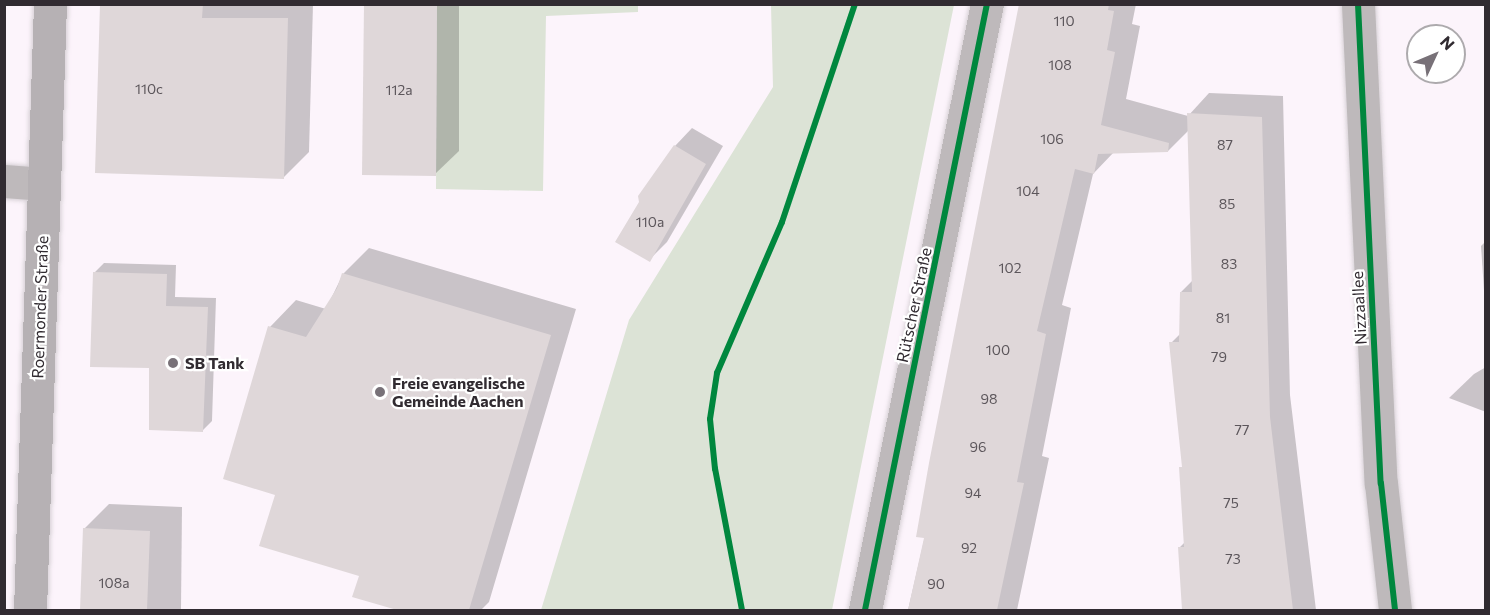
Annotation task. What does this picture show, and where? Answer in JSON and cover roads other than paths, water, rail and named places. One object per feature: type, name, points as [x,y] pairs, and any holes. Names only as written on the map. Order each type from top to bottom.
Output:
[{"type":"main road","name":"Roermonder Straße","points":[[30,610],[50,4]]},
{"type":"street","name":"Rütscher Straße","points":[[865,610],[987,4]]},
{"type":"street","name":"Nizzaallee","points":[[1358,4],[1381,483],[1395,610]]},
{"type":"street","points":[[4,181],[44,184]]},
{"type":"place","name":"SB Tank","points":[[173,363]]},
{"type":"place","name":"Freie evangelische Gemeinde Aachen","points":[[380,392]]}]
